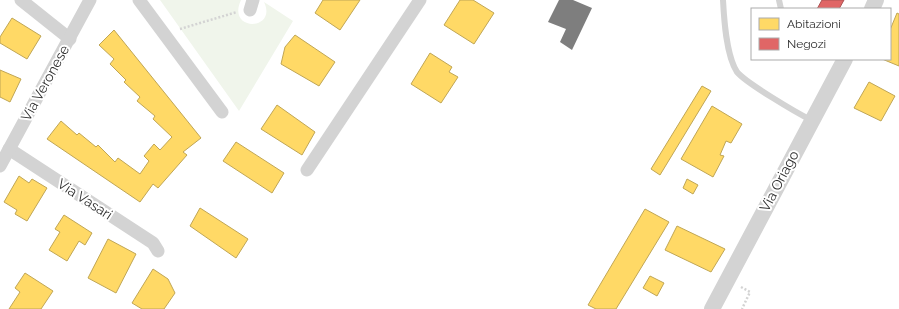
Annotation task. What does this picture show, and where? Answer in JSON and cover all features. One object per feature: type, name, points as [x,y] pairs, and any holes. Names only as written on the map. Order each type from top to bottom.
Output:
[{"type":"street","points":[[21,0],[70,39]]},
{"type":"street","name":"Via Veronese","points":[[0,166],[90,0]]},
{"type":"street","points":[[139,0],[222,112]]},
{"type":"street","points":[[307,170],[420,0]]},
{"type":"street","name":"Via Oriago","points":[[717,307],[812,120],[844,60]]},
{"type":"street","name":"Via Vasari","points":[[9,149],[153,243],[158,251]]},
{"type":"lane","points":[[723,0],[726,30],[734,66],[738,72],[744,78],[812,120]]},
{"type":"path","points":[[180,30],[251,5]]},
{"type":"path","points":[[735,284],[750,292],[742,309]]},
{"type":"shaded area","points":[[160,0],[241,0],[238,10],[240,18],[245,22],[252,24],[259,23],[264,18],[266,12],[264,2],[293,21],[239,111]]},
{"type":"building: Abitazioni","points":[[323,0],[360,0],[340,30],[315,13]]},
{"type":"building: Abitazioni","points":[[460,0],[473,0],[494,13],[474,44],[444,25]]},
{"type":"building: Abitazioni","points":[[897,13],[899,14],[899,66],[884,60],[891,60],[891,28]]},
{"type":"building: Abitazioni","points":[[12,18],[41,36],[27,59],[0,43],[0,37]]},
{"type":"building: Abitazioni","points":[[114,30],[201,138],[183,152],[187,155],[158,188],[153,184],[140,202],[47,139],[61,121],[77,135],[79,133],[96,147],[98,145],[115,162],[118,158],[140,174],[149,161],[144,156],[154,144],[160,150],[172,137],[153,119],[155,116],[137,101],[140,97],[124,82],[126,80],[110,64],[114,59],[99,45]]},
{"type":"building: Abitazioni","points":[[295,35],[335,62],[319,86],[281,64],[285,47]]},
{"type":"building: Abitazioni","points":[[430,53],[452,67],[449,72],[458,77],[441,103],[411,84]]},
{"type":"building: Abitazioni","points":[[0,70],[21,79],[10,102],[0,97]]},
{"type":"building: Abitazioni","points":[[869,82],[895,96],[881,121],[854,108]]},
{"type":"building: Abitazioni","points":[[702,86],[711,91],[660,175],[651,169]]},
{"type":"building: Abitazioni","points":[[277,105],[315,132],[302,155],[261,129]]},
{"type":"building: Abitazioni","points":[[712,106],[742,124],[731,143],[726,141],[720,155],[724,156],[713,177],[681,159]]},
{"type":"building: Abitazioni","points":[[236,142],[284,173],[272,193],[223,161]]},
{"type":"building: Abitazioni","points":[[19,176],[29,183],[32,179],[47,188],[27,221],[15,214],[17,210],[4,202]]},
{"type":"building: Abitazioni","points":[[687,179],[698,185],[693,194],[683,188]]},
{"type":"building: Abitazioni","points":[[200,208],[248,239],[236,258],[190,226]]},
{"type":"building: Abitazioni","points":[[645,209],[669,222],[616,309],[596,309],[588,305]]},
{"type":"building: Abitazioni","points":[[64,215],[92,233],[85,245],[79,241],[67,261],[49,250],[60,232],[55,229]]},
{"type":"building: Abitazioni","points":[[677,226],[725,249],[711,272],[665,250]]},
{"type":"building: Abitazioni","points":[[108,239],[136,254],[116,293],[88,278]]},
{"type":"building: Abitazioni","points":[[153,269],[168,279],[175,293],[164,309],[142,309],[132,303]]},
{"type":"building: Abitazioni","points":[[25,273],[53,291],[41,309],[9,309],[20,292],[15,288]]},
{"type":"building: Abitazioni","points":[[650,276],[664,283],[657,296],[643,288]]},
{"type":"building: Negozi","points":[[822,0],[844,0],[840,8],[818,8]]},
{"type":"building: Altro","points":[[559,0],[573,0],[592,8],[572,50],[560,42],[566,29],[548,22]]}]
